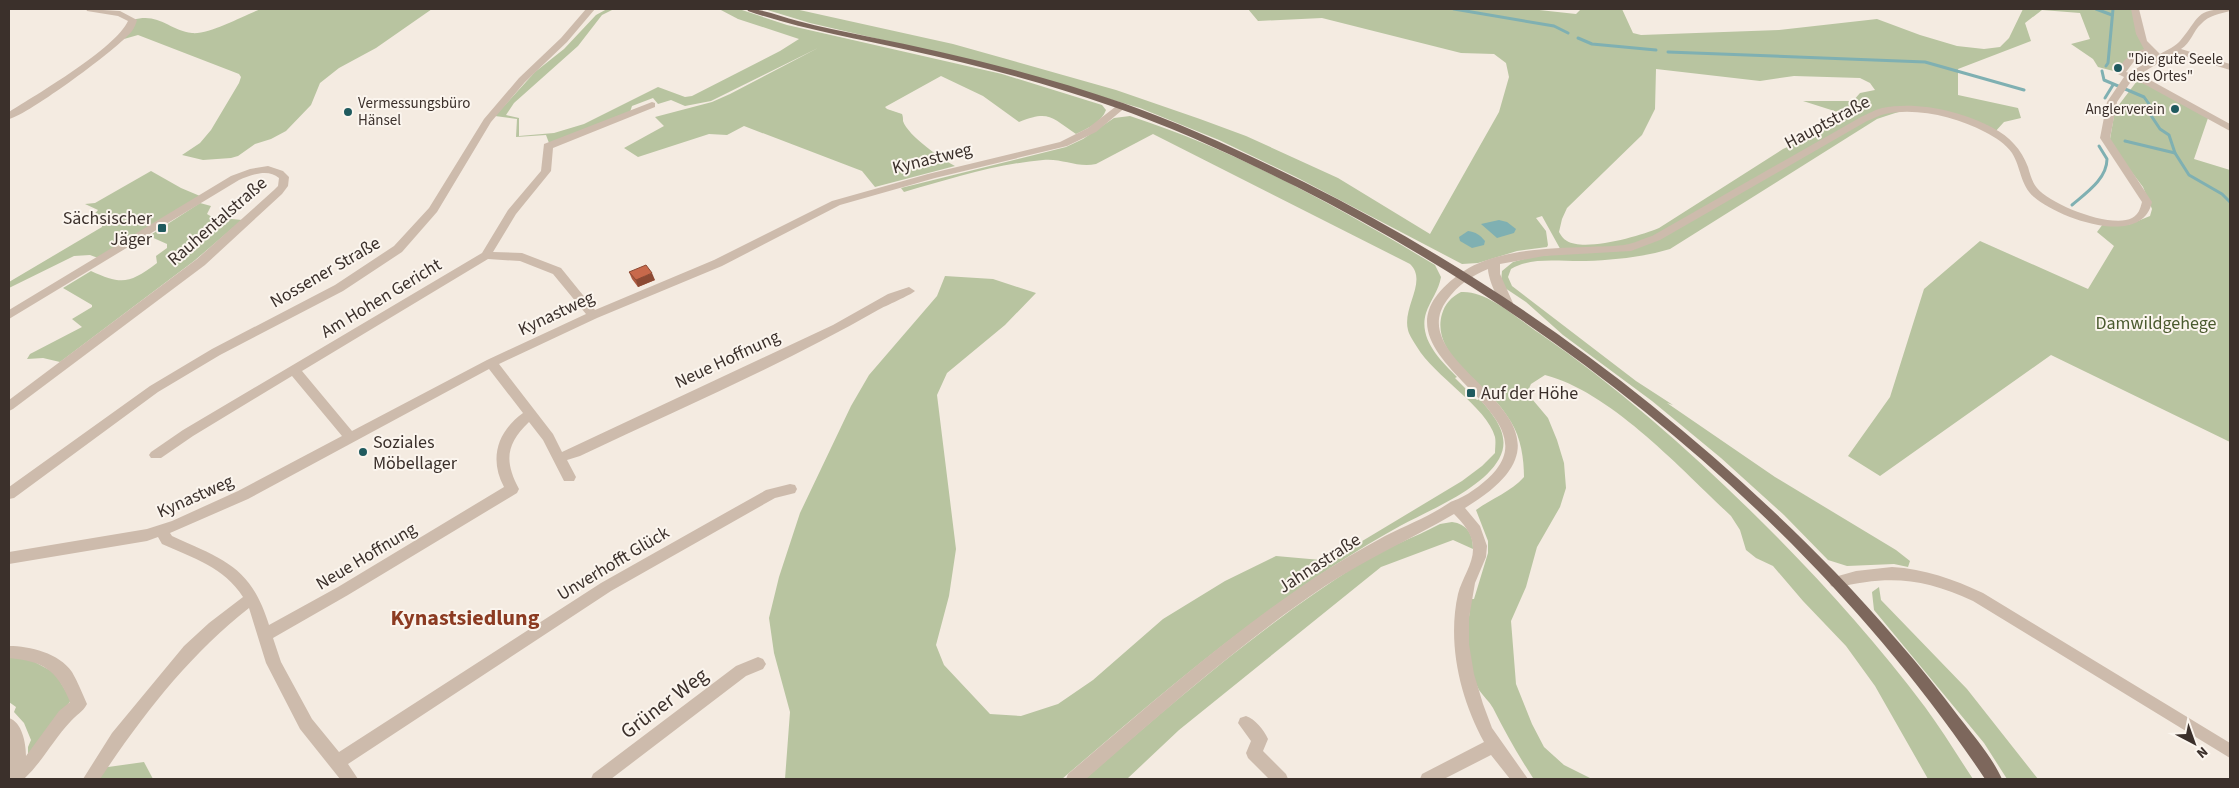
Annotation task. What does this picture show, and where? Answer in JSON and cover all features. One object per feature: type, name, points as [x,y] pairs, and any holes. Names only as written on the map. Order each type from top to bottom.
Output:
[{"type":"main road","points":[[751,9],[787,21],[1005,71],[1122,106],[1194,134],[1292,180],[1397,235],[1465,276],[1507,303],[1609,376],[1712,459],[1768,512],[1836,582],[1912,668],[1946,710],[1994,779]]},
{"type":"street","points":[[9,116],[38,99],[123,37],[133,26],[133,20],[120,14],[90,9]]},
{"type":"street","name":"Nossener Straße","points":[[9,494],[154,389],[216,352],[346,284],[398,249],[434,210],[491,116],[522,80],[564,40],[591,9]]},
{"type":"street","points":[[2135,9],[2143,43],[2149,51],[2161,56]]},
{"type":"street","name":"Hauptstraße","points":[[1522,254],[1616,248],[1631,246],[1656,238],[1864,119],[1881,111],[1917,109],[1956,117],[1984,127],[2003,138],[2018,155],[2024,175],[2032,188],[2048,203],[2066,212],[2104,222],[2136,220],[2144,214],[2147,202],[2140,188],[2115,156],[2105,138],[2112,102],[2130,76],[2183,44],[2197,22],[2208,14],[2227,9]]},
{"type":"street","points":[[2175,50],[2230,67]]},
{"type":"street","points":[[2149,51],[2139,53],[2126,61],[2121,72],[2147,82],[2230,128]]},
{"type":"street","name":"Am Hohen Gericht","points":[[156,455],[188,433],[486,255],[512,212],[546,170],[548,146],[652,105]]},
{"type":"street","name":"Kynastweg","points":[[9,558],[114,542],[162,531],[243,495],[491,363],[593,315],[718,262],[836,203],[932,176],[1063,144],[1092,130],[1122,106]]},
{"type":"street","name":"Rauhentalstraße","points":[[9,315],[236,178],[258,170],[276,172],[284,177],[283,186],[278,192],[201,262],[9,406]]},
{"type":"street","name":"Jahnastraße","points":[[1074,779],[1197,676],[1304,594],[1379,546],[1483,489],[1502,472],[1511,454],[1512,445],[1505,424],[1497,410],[1458,371],[1437,343],[1432,318],[1444,294],[1465,276],[1494,263],[1522,254]]},
{"type":"street","points":[[486,255],[522,257],[557,271],[593,315]]},
{"type":"street","points":[[1494,263],[1494,274],[1507,303]]},
{"type":"street","name":"Neue Hoffnung","points":[[559,458],[575,453],[828,332],[892,297],[909,291]]},
{"type":"street","points":[[491,363],[548,437],[569,477]]},
{"type":"street","points":[[294,370],[350,437]]},
{"type":"street","name":"Neue Hoffnung","points":[[265,635],[343,591],[512,489],[503,470],[504,452],[516,425],[531,414]]},
{"type":"street","name":"Unverhofft Glück","points":[[336,763],[613,582],[771,494],[790,489]]},
{"type":"street","points":[[1454,506],[1468,520],[1480,542],[1478,560],[1468,584],[1464,603],[1462,636],[1468,681],[1476,706],[1494,745],[1520,779]]},
{"type":"street","points":[[162,531],[167,540],[225,567],[241,582],[252,598],[274,662],[306,724],[350,779]]},
{"type":"street","points":[[1836,582],[1900,573],[1924,575],[1952,584],[1978,597],[2230,751]]},
{"type":"street","points":[[91,779],[118,738],[189,651],[214,627],[252,598]]},
{"type":"street","points":[[9,652],[36,657],[60,669],[70,682],[78,704],[70,710],[34,760],[15,778]]},
{"type":"street","name":"Grüner Weg","points":[[599,779],[740,671],[758,664]]},
{"type":"street","points":[[1246,723],[1260,739],[1254,753],[1280,779]]},
{"type":"street","points":[[9,725],[18,746],[15,778]]},
{"type":"street","points":[[1428,779],[1494,745]]},
{"type":"green space","points":[[261,9],[432,9],[376,48],[339,68],[320,83],[311,105],[286,131],[271,139],[255,144],[238,156],[231,158],[203,160],[182,155],[200,143],[211,130],[241,77],[239,74],[138,35],[124,39],[133,20],[150,18],[184,31],[199,33],[217,28]]},
{"type":"green space","points":[[607,9],[614,9],[602,15],[578,46],[514,103],[506,115],[519,118],[519,136],[554,133],[584,124],[658,87],[685,97],[692,96],[780,51],[799,39],[738,19],[719,9],[739,9],[787,25],[1002,74],[1102,105],[1106,110],[1098,122],[1076,134],[1049,117],[1037,116],[1019,122],[983,96],[941,76],[885,107],[902,114],[906,127],[918,140],[955,166],[875,187],[862,171],[744,126],[727,135],[709,134],[638,157],[624,148],[664,126],[655,117],[712,102],[818,48],[711,101],[685,106],[671,100],[658,104],[653,98],[632,106],[630,112],[549,143],[546,135],[516,137],[517,119],[495,116],[535,72],[564,49],[596,15]]},
{"type":"green space","points":[[764,9],[795,9],[953,44],[1116,90],[1246,136],[1338,178],[1430,234],[1499,112],[1509,77],[1506,63],[1494,54],[1461,53],[1322,18],[1258,21],[1248,9],[1530,9],[1576,14],[1581,9],[1622,9],[1633,33],[1641,35],[1779,30],[1877,19],[1957,46],[1984,49],[2000,47],[2009,38],[2023,9],[2135,9],[2143,43],[2149,51],[2139,53],[2121,73],[2098,67],[2093,59],[2071,44],[2090,39],[2080,13],[2042,10],[2025,23],[2031,41],[1958,69],[1958,95],[2018,108],[2021,118],[2004,122],[1994,133],[1944,114],[1923,110],[1895,113],[1877,119],[1670,249],[1618,259],[1528,262],[1511,269],[1508,277],[1512,286],[1636,381],[1775,477],[1896,550],[1910,561],[1908,567],[1894,564],[1847,566],[1828,560],[1784,515],[1721,458],[1652,401],[1563,335],[1526,302],[1505,288],[1501,282],[1502,271],[1513,262],[1536,256],[1563,254],[1542,216],[1536,218],[1546,231],[1547,247],[1517,251],[1478,263],[1462,264],[1296,177],[1219,140],[1140,108],[1007,69],[810,23]],"holes":[[[1656,69],[1760,81],[1794,76],[1860,78],[1870,83],[1875,90],[1860,93],[1853,101],[1803,101],[1847,115],[1829,128],[1783,149],[1659,228],[1626,239],[1599,244],[1575,244],[1562,237],[1559,232],[1567,208],[1642,135],[1655,109]]]},
{"type":"green space","name":"Damwildgehege","points":[[2137,81],[2143,82],[2208,118],[2194,159],[2230,170],[2230,442],[2051,355],[1880,476],[1848,456],[1890,397],[1924,289],[1980,241],[2088,289],[2114,246],[2097,232],[2103,224],[2128,225],[2150,216],[2152,209],[2143,187],[2121,158],[2110,139],[2115,110]]},
{"type":"green space","points":[[1130,116],[1210,146],[1287,182],[1362,222],[1435,265],[1441,277],[1426,313],[1425,332],[1432,349],[1457,377],[1455,378],[1477,400],[1480,399],[1496,419],[1503,442],[1499,459],[1481,480],[1468,489],[1355,553],[1310,581],[1267,612],[1183,677],[1062,779],[785,779],[790,712],[774,653],[769,618],[779,577],[800,513],[851,406],[869,375],[937,296],[945,276],[993,279],[1036,293],[1005,325],[947,373],[937,395],[956,549],[949,596],[936,645],[944,665],[990,714],[1021,716],[1058,704],[1093,680],[1163,619],[1225,581],[1276,556],[1321,560],[1339,555],[1462,481],[1482,466],[1495,453],[1495,437],[1482,414],[1435,369],[1409,334],[1408,312],[1416,286],[1415,271],[1410,264],[1153,134],[1096,164],[1082,165],[1057,160],[1025,162],[973,173],[904,192],[901,188],[1066,147],[1083,139],[1114,118]]},
{"type":"green space","points":[[151,171],[181,188],[200,196],[98,258],[90,255],[74,256],[9,288],[9,282],[102,227],[102,225],[90,219],[98,210],[85,204],[95,203]]},
{"type":"green space","points":[[200,203],[211,206],[207,214],[212,217],[242,220],[194,261],[60,362],[43,358],[27,359],[30,354],[82,327],[72,319],[92,307],[92,305],[63,288],[91,271],[110,279],[118,280],[125,280],[139,275],[157,263],[156,256],[167,248],[167,244],[149,236]]},
{"type":"green space","points":[[1461,292],[1471,293],[1492,300],[1512,313],[1600,377],[1713,474],[1829,591],[1869,637],[1925,707],[1973,779],[1928,779],[1875,686],[1846,646],[1773,566],[1756,558],[1746,550],[1740,530],[1731,516],[1668,456],[1620,415],[1570,384],[1545,375],[1531,384],[1527,393],[1548,418],[1564,463],[1566,488],[1560,507],[1537,547],[1526,587],[1511,621],[1516,684],[1532,724],[1544,747],[1564,765],[1592,779],[1532,779],[1493,708],[1479,690],[1474,679],[1469,657],[1468,634],[1471,599],[1474,599],[1488,553],[1488,541],[1476,510],[1519,482],[1524,477],[1524,470],[1520,442],[1511,422],[1496,401],[1463,369],[1442,338],[1440,326],[1443,310],[1451,299]]},
{"type":"green space","points":[[1452,522],[1465,527],[1472,539],[1473,549],[1453,540],[1381,567],[1179,730],[1127,779],[1085,779],[1218,666],[1287,613],[1359,564],[1440,524]]},
{"type":"green space","points":[[1879,587],[1881,600],[1967,689],[2038,779],[2007,779],[1984,743],[1874,610],[1872,592]]},
{"type":"green space","points":[[9,655],[31,660],[55,673],[71,700],[32,756],[28,756],[28,747],[31,740],[24,723],[14,712],[16,707],[9,702]]},
{"type":"green space","points":[[144,762],[153,779],[95,779],[101,768]]},
{"type":"water","points":[[1499,220],[1507,222],[1516,229],[1514,233],[1497,238],[1481,224]]},
{"type":"water","points":[[1468,231],[1476,233],[1481,237],[1485,241],[1484,245],[1472,248],[1460,241],[1459,237]]},
{"type":"building","points":[[646,265],[652,273],[636,280],[629,272]]},
{"type":"waterway","points":[[1454,9],[1554,26],[1568,33]]},
{"type":"waterway","points":[[2096,9],[2112,15]]},
{"type":"waterway","points":[[2106,66],[2108,63],[2113,9]]},
{"type":"waterway","points":[[1578,38],[1592,44],[1656,50]]},
{"type":"waterway","points":[[1668,52],[1925,62],[2024,90]]},
{"type":"waterway","points":[[2102,71],[2104,80],[2144,97],[2149,104],[2148,111],[2160,129],[2169,135],[2175,153]]},
{"type":"waterway","points":[[2105,98],[2113,85]]},
{"type":"waterway","points":[[2125,141],[2175,153]]},
{"type":"waterway","points":[[2072,205],[2095,185],[2104,173],[2107,159],[2099,146]]},
{"type":"waterway","points":[[2175,153],[2189,175],[2222,194],[2230,202]]},
{"type":"place","name":"\"Die gute Seele des Ortes\"","points":[[2118,68]]},
{"type":"place","name":"Anglerverein","points":[[2175,109]]},
{"type":"place","name":"Vermessungsbüro Hänsel","points":[[348,112]]},
{"type":"place","name":"Sächsischer Jäger","points":[[162,228]]},
{"type":"place","name":"Auf der Höhe","points":[[1471,393]]},
{"type":"place","name":"Soziales Möbellager","points":[[363,452]]},
{"type":"district","name":"Kynastsiedlung","points":[[465,617]]}]
